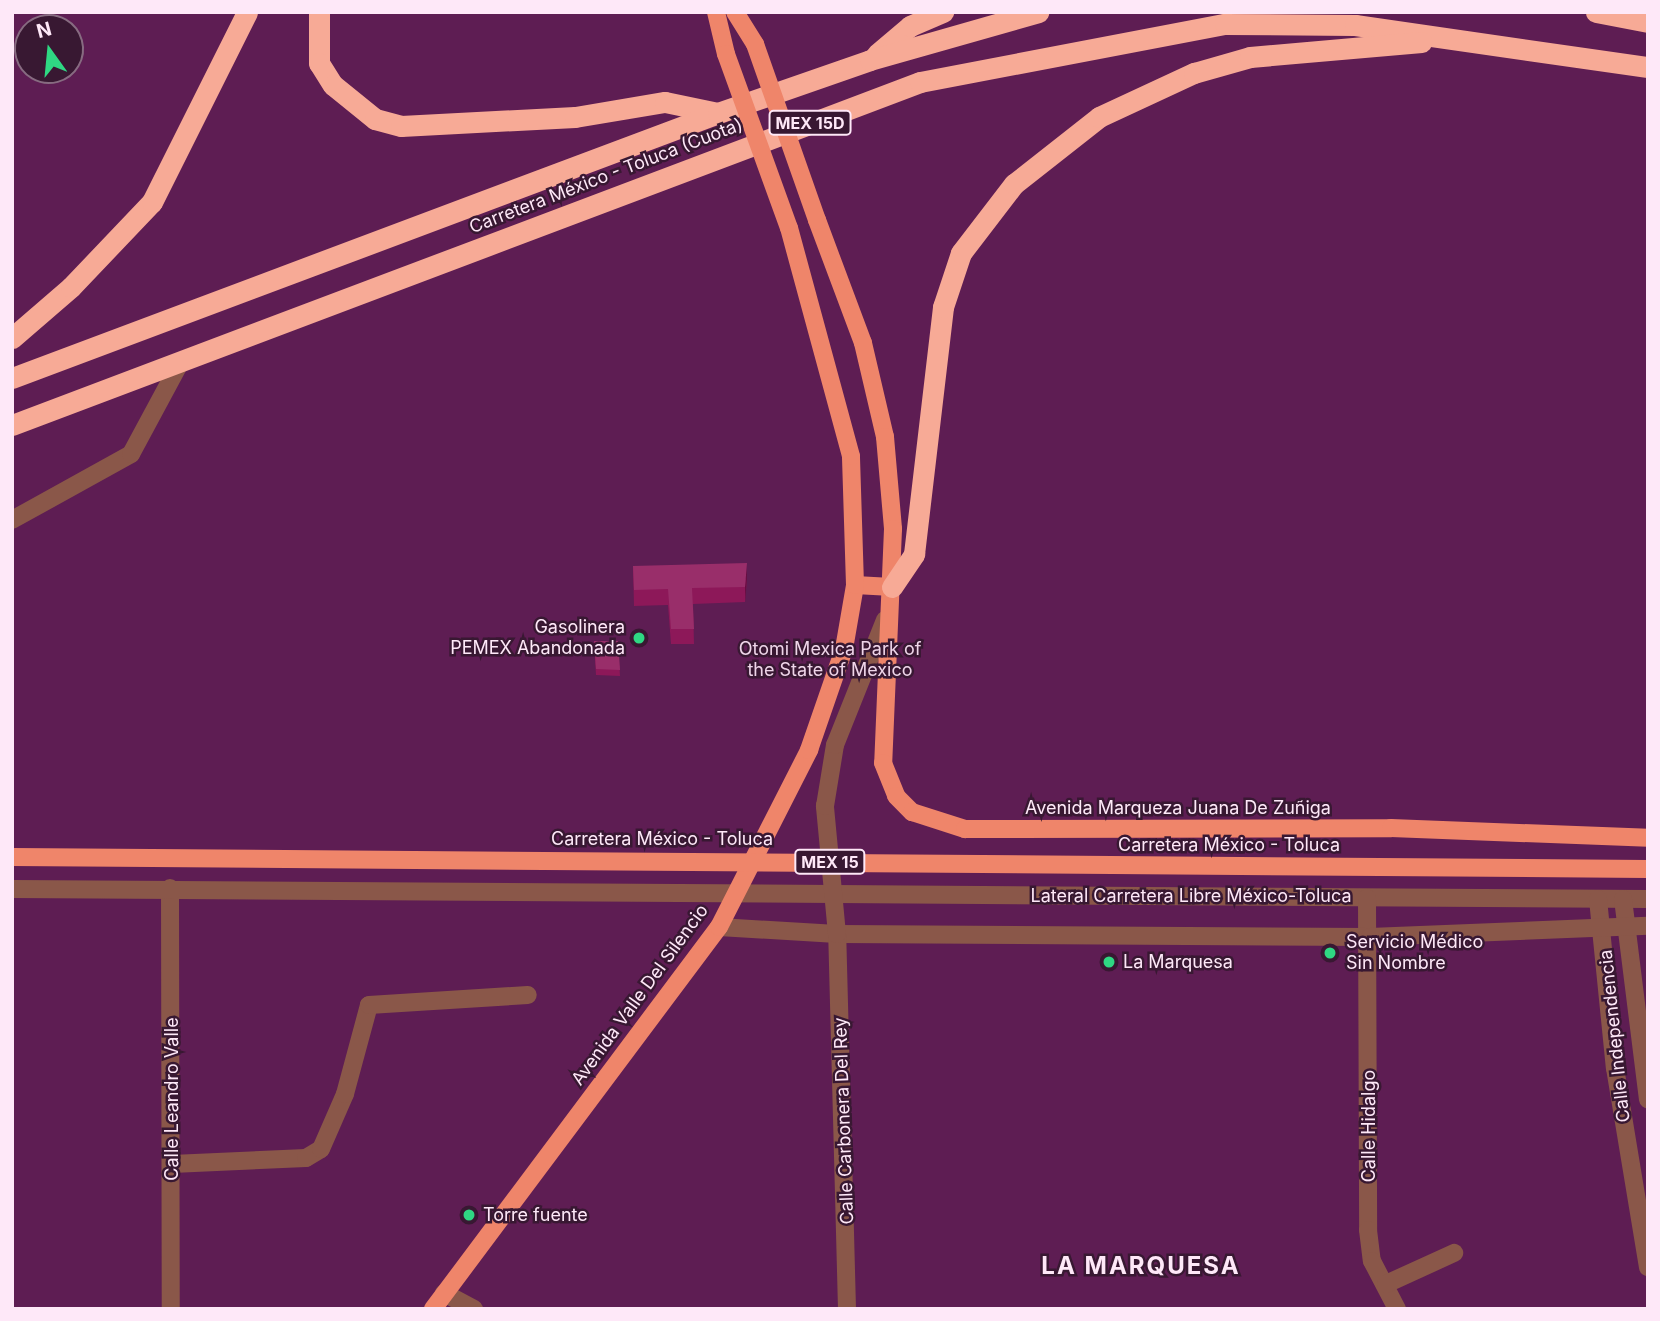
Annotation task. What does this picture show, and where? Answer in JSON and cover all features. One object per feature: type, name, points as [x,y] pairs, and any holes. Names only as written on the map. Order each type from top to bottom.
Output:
[{"type":"highway","points":[[12,338],[71,287],[152,202],[247,12]]},
{"type":"highway","points":[[319,12],[319,63],[332,85],[375,119],[401,126],[575,117],[665,102],[718,113]]},
{"type":"highway","points":[[870,60],[910,26],[943,12]]},
{"type":"highway","name":"Carretera México - Toluca (Cuota)","points":[[12,379],[718,113],[870,60],[1038,12]]},
{"type":"highway","points":[[1597,12],[1648,22]]},
{"type":"highway","name":"Carretera México - Toluca (Cuota)","points":[[12,425],[179,365],[920,82],[1225,24],[1355,25],[1477,38],[1648,67]]},
{"type":"highway","points":[[892,587],[914,555],[943,307],[961,253],[1014,184],[1099,117],[1194,73],[1275,54],[1477,38]]},
{"type":"main road","name":"Avenida Valle Del Silencio","points":[[433,1309],[719,927],[809,750],[844,649],[855,585],[851,456],[789,228],[726,54],[716,12]]},
{"type":"main road","name":"Avenida Marqueza Juana De Zuñiga","points":[[735,12],[755,44],[863,343],[885,438],[892,587],[885,620],[883,763],[896,796],[937,824],[965,829],[1391,828],[1648,838]]},
{"type":"main road","points":[[855,585],[892,587]]},
{"type":"main road","name":"Carretera México - Toluca","points":[[12,858],[1648,869]]},
{"type":"street","points":[[12,520],[131,454],[179,365]]},
{"type":"street","name":"Calle Carbonera Del Rey","points":[[847,1309],[837,934],[825,806],[835,745],[885,620]]},
{"type":"street","name":"Lateral Carretera Libre México-Toluca","points":[[12,889],[170,888],[735,896],[834,894],[1648,899]]},
{"type":"street","name":"Calle Leandro Valle","points":[[170,888],[173,1164],[171,1309]]},
{"type":"street","name":"Calle Hidalgo","points":[[1367,898],[1370,937],[1368,1230],[1372,1261],[1386,1284],[1396,1309]]},
{"type":"street","name":"Calle Independencia","points":[[1598,899],[1604,929],[1615,1068],[1641,1183],[1648,1267]]},
{"type":"street","name":"Calle Independencia","points":[[1623,900],[1648,1099]]},
{"type":"street","points":[[719,927],[837,934],[1370,937],[1648,926]]},
{"type":"street","points":[[173,1164],[306,1158],[321,1149],[345,1094],[369,1005],[528,995]]},
{"type":"street","points":[[1615,1068],[1644,1065]]},
{"type":"street","points":[[1386,1284],[1454,1253]]},
{"type":"street","points":[[444,1293],[474,1309]]},
{"type":"green space","name":"Otomi Mexica Park of the State of Mexico","points":[[12,12],[1648,12],[1648,1309],[12,1309]]},
{"type":"building","points":[[747,563],[745,587],[692,588],[694,629],[671,629],[668,589],[634,590],[633,566]]},
{"type":"building","points":[[594,641],[618,641],[620,670],[596,669]]},
{"type":"place","name":"Gasolinera PEMEX Abandonada","points":[[639,638]]},
{"type":"place","name":"Servicio Médico Sin Nombre","points":[[1330,953]]},
{"type":"place","name":"La Marquesa","points":[[1109,962]]},
{"type":"place","name":"Torre fuente","points":[[469,1215]]},
{"type":"district","name":"LA MARQUESA","points":[[1141,1266]]}]
